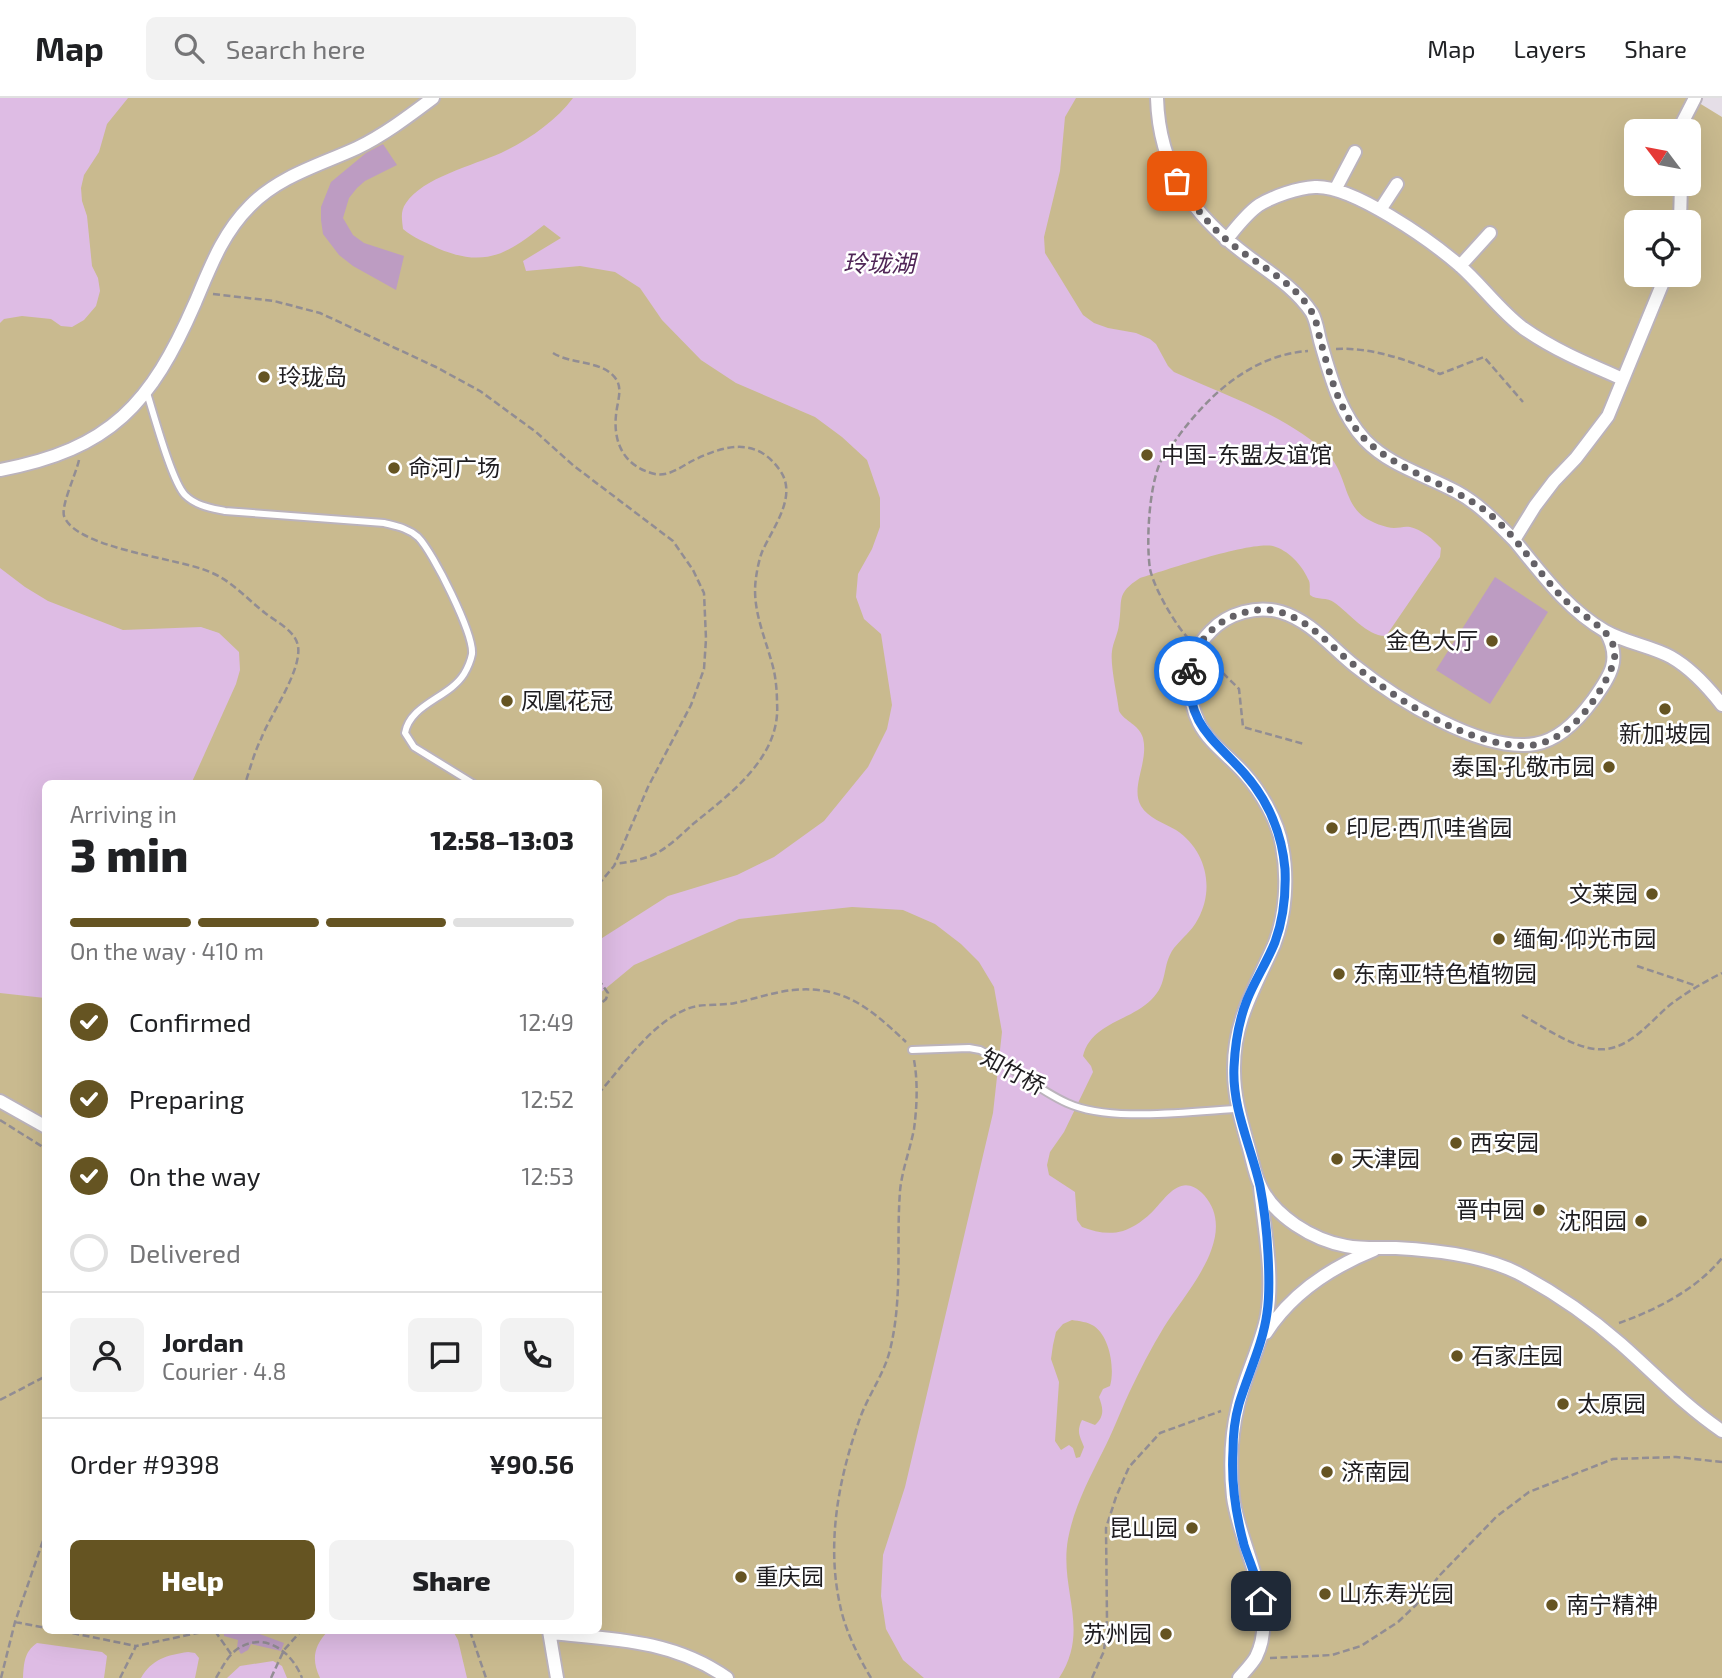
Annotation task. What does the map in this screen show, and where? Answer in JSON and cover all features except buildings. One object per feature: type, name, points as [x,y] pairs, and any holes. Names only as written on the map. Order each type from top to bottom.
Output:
[{"type":"street","points":[[0,470],[59,456],[101,435],[147,393],[178,343],[222,242],[252,204],[282,181],[317,163],[359,147],[433,98]]},
{"type":"street","points":[[1157,98],[1163,149],[1177,181],[1200,214],[1226,240],[1302,299],[1314,317],[1335,390],[1350,421],[1366,441],[1406,468],[1458,492],[1486,512],[1567,602],[1606,632],[1671,657],[1705,683],[1722,705]]},
{"type":"street","points":[[1684,119],[1695,98]]},
{"type":"street","points":[[1335,190],[1355,152]]},
{"type":"street","points":[[1380,210],[1397,184]]},
{"type":"street","points":[[1226,240],[1247,215],[1270,200],[1296,190],[1316,187],[1335,190],[1380,210],[1427,240],[1461,266],[1498,306],[1522,327],[1579,361],[1623,379]]},
{"type":"street","points":[[1461,266],[1490,233]]},
{"type":"street","points":[[1514,540],[1542,497],[1608,416],[1661,287]]},
{"type":"street","points":[[1240,1678],[1256,1656],[1263,1617],[1259,1585],[1245,1546],[1233,1497],[1233,1452],[1238,1407],[1260,1343],[1267,1312],[1268,1253],[1260,1187],[1237,1109],[1234,1068],[1247,1000],[1280,928],[1285,873],[1282,843],[1264,802],[1246,775],[1209,738],[1199,723],[1192,701],[1189,667],[1198,648],[1212,630],[1234,616],[1250,611],[1279,611],[1308,626],[1353,664],[1392,692],[1436,718],[1467,733],[1498,743],[1533,745],[1554,738],[1572,725],[1605,682],[1614,662],[1614,646],[1606,632]]},
{"type":"street","points":[[0,1101],[42,1125]]},
{"type":"street","points":[[1260,1187],[1273,1205],[1289,1220],[1312,1234],[1345,1246],[1420,1249],[1483,1260],[1510,1269],[1535,1282],[1603,1329],[1690,1409],[1722,1431]]},
{"type":"street","points":[[1260,1343],[1278,1314],[1306,1290],[1344,1263],[1379,1248]]},
{"type":"street","points":[[550,1634],[557,1678]]},
{"type":"street","points":[[569,1634],[661,1646],[706,1663],[727,1678]]},
{"type":"lane","points":[[147,393],[176,481],[184,494],[193,501],[225,511],[384,523],[403,527],[417,535],[433,555],[470,637],[472,654],[464,674],[450,689],[415,713],[407,722],[405,733],[414,747],[468,780]]},
{"type":"lane","name":"知竹桥","points":[[912,1050],[980,1050],[1066,1102],[1109,1115],[1237,1109]]},
{"type":"path","points":[[199,293],[274,301],[320,313],[436,366],[480,391],[536,432],[574,466],[673,541],[694,570],[704,593],[705,669],[691,705],[648,787],[615,864],[602,880]]},
{"type":"path","points":[[1304,744],[1243,727],[1239,689],[1176,626],[1150,570],[1149,512],[1160,462],[1194,414],[1238,374],[1292,352],[1351,348],[1415,363],[1440,374],[1484,357],[1523,402]]},
{"type":"path","points":[[553,353],[572,361],[600,367],[618,381],[620,390],[616,433],[622,452],[630,463],[658,475],[675,471],[713,452],[746,446],[765,454],[777,466],[785,476],[787,489],[774,529],[761,554],[755,580],[756,606],[775,674],[778,706],[770,742],[757,764],[737,788],[659,852],[637,861],[615,864]]},
{"type":"path","points":[[81,447],[74,480],[63,510],[65,519],[72,527],[106,544],[210,572],[233,584],[264,613],[291,632],[298,644],[298,658],[260,739],[246,780]]},
{"type":"path","points":[[1636,966],[1697,986]]},
{"type":"path","points":[[1522,1015],[1576,1043],[1597,1049],[1629,1042],[1671,1004],[1697,986],[1722,974]]},
{"type":"path","points":[[602,985],[608,993],[602,1002]]},
{"type":"path","points":[[602,1090],[656,1029],[689,1007],[722,1006],[792,990],[818,990],[844,995],[867,1007],[912,1050],[917,1077],[914,1129],[900,1189],[896,1320],[890,1352],[861,1415],[842,1475],[836,1512],[834,1562],[840,1606],[860,1659],[871,1678]]},
{"type":"path","points":[[0,1120],[42,1146]]},
{"type":"path","points":[[1603,1329],[1632,1318],[1695,1285],[1712,1271],[1722,1258]]},
{"type":"path","points":[[0,1400],[42,1378]]},
{"type":"path","points":[[1092,1678],[1104,1651],[1107,1620],[1106,1528],[1129,1467],[1160,1433],[1183,1423],[1238,1407]]},
{"type":"path","points":[[1256,1656],[1298,1658],[1332,1655],[1361,1646],[1398,1622],[1416,1605],[1440,1575],[1496,1517],[1530,1492],[1542,1487],[1613,1459],[1676,1457],[1722,1462]]},
{"type":"path","points":[[1,1678],[15,1622],[42,1544]]},
{"type":"path","points":[[15,1622],[42,1627]]},
{"type":"path","points":[[76,1634],[135,1646],[193,1634]]},
{"type":"path","points":[[217,1634],[231,1655]]},
{"type":"path","points":[[271,1678],[284,1650],[298,1634]]},
{"type":"path","points":[[471,1634],[486,1678]]},
{"type":"path","points":[[216,1678],[231,1655],[251,1643],[271,1644],[284,1650],[297,1665],[302,1678]]},
{"type":"path","points":[[120,1678],[135,1646]]},
{"type":"shaded area","points":[[0,98],[1691,98],[1722,117],[1722,1678],[0,1678]]},
{"type":"water","points":[[0,98],[128,98],[107,124],[99,152],[84,175],[82,201],[87,216],[92,266],[100,291],[96,306],[84,320],[72,327],[61,326],[51,319],[22,316],[4,319],[0,323]]},
{"type":"water","name":"玲珑湖","points":[[573,98],[1076,98],[1065,117],[1060,171],[1044,237],[1045,253],[1083,315],[1094,323],[1150,339],[1174,372],[1256,408],[1297,430],[1330,457],[1352,504],[1364,517],[1387,527],[1414,528],[1427,535],[1441,548],[1440,557],[1386,636],[1372,633],[1332,601],[1310,595],[1309,582],[1302,568],[1289,555],[1273,546],[1246,548],[1187,563],[1140,578],[1123,593],[1112,664],[1119,711],[1138,729],[1143,738],[1144,756],[1138,782],[1138,799],[1148,814],[1176,830],[1194,848],[1205,870],[1206,895],[1196,923],[1174,948],[1167,961],[1157,994],[1142,1007],[1102,1029],[1087,1045],[1083,1056],[1093,1072],[1064,1132],[1050,1152],[1047,1165],[1049,1175],[1075,1192],[1077,1220],[1082,1227],[1107,1233],[1127,1230],[1148,1216],[1176,1188],[1189,1186],[1204,1195],[1213,1211],[1216,1228],[1213,1246],[1205,1264],[1146,1359],[1074,1516],[1066,1558],[1074,1626],[1073,1643],[1059,1678],[924,1678],[903,1660],[886,1629],[881,1596],[883,1555],[905,1487],[993,1113],[1002,1032],[994,987],[979,962],[935,924],[903,910],[852,907],[739,919],[634,965],[602,992],[602,938],[668,896],[737,875],[774,857],[824,821],[868,767],[887,729],[892,705],[881,634],[864,619],[856,597],[858,574],[880,527],[880,498],[867,460],[842,437],[815,417],[736,383],[701,360],[662,320],[640,288],[615,272],[580,266],[526,271],[523,261],[561,238],[544,225],[506,251],[481,257],[468,257],[437,248],[403,229],[404,206],[424,186],[521,143],[550,122]],"holes":[[[1072,1320],[1092,1325],[1104,1338],[1112,1371],[1110,1386],[1103,1389],[1099,1397],[1102,1415],[1095,1425],[1082,1420],[1080,1424],[1079,1434],[1084,1447],[1080,1457],[1076,1458],[1073,1448],[1069,1445],[1061,1450],[1055,1441],[1059,1382],[1051,1359],[1056,1332],[1063,1324]]]},
{"type":"water","points":[[0,568],[48,601],[123,630],[201,627],[219,633],[239,652],[240,670],[193,780],[42,780],[42,998],[0,993]]},
{"type":"water","points":[[326,1634],[455,1634],[467,1678],[320,1678],[315,1665],[315,1653]]},
{"type":"water","points":[[37,1643],[102,1652],[107,1656],[104,1678],[23,1678],[27,1654]]},
{"type":"water","points":[[188,1652],[195,1653],[199,1658],[195,1678],[141,1678],[150,1666],[161,1659]]},
{"type":"water","points":[[273,1661],[282,1666],[287,1678],[227,1678],[240,1666]]},
{"type":"way so far","points":[[1177,181],[1200,214],[1226,240],[1302,299],[1314,317],[1335,390],[1350,421],[1366,441],[1389,459],[1458,492],[1486,512],[1514,540],[1554,589],[1584,617],[1606,632],[1614,646],[1614,662],[1605,682],[1589,705],[1572,725],[1554,738],[1533,745],[1498,743],[1467,733],[1436,718],[1392,692],[1353,664],[1308,626],[1279,611],[1250,611],[1220,624],[1198,648],[1189,671]]},
{"type":"place","name":"玲珑岛","points":[[264,377]]},
{"type":"place","name":"中国-东盟友谊馆","points":[[1147,455]]},
{"type":"place","name":"命河广场","points":[[394,468]]},
{"type":"place","name":"金色大厅","points":[[1492,641]]},
{"type":"place","name":"凤凰花冠","points":[[507,701]]},
{"type":"place","name":"新加坡园","points":[[1665,709]]},
{"type":"place","name":"泰国·孔敬市园","points":[[1609,767]]},
{"type":"place","name":"印尼·西爪哇省园","points":[[1332,828]]},
{"type":"place","name":"文莱园","points":[[1652,894]]},
{"type":"place","name":"缅甸·仰光市园","points":[[1499,939]]},
{"type":"place","name":"东南亚特色植物园","points":[[1339,974]]},
{"type":"place","name":"西安园","points":[[1456,1143]]},
{"type":"place","name":"天津园","points":[[1337,1159]]},
{"type":"place","name":"晋中园","points":[[1539,1210]]},
{"type":"place","name":"沈阳园","points":[[1641,1221]]},
{"type":"place","name":"石家庄园","points":[[1457,1356]]},
{"type":"place","name":"太原园","points":[[1563,1404]]},
{"type":"place","name":"济南园","points":[[1327,1472]]},
{"type":"place","name":"昆山园","points":[[1192,1528]]},
{"type":"place","name":"重庆园","points":[[741,1577]]},
{"type":"place","name":"山东寿光园","points":[[1325,1594]]},
{"type":"place","name":"南宁精神","points":[[1552,1605]]},
{"type":"place","name":"苏州园","points":[[1166,1634]]},
{"type":"route","points":[[1189,671],[1192,701],[1199,723],[1209,738],[1246,775],[1264,802],[1282,843],[1285,873],[1280,928],[1247,1000],[1234,1068],[1237,1109],[1260,1187],[1268,1253],[1267,1312],[1260,1343],[1238,1407],[1233,1452],[1233,1497],[1245,1546],[1259,1585],[1261,1601]]}]
